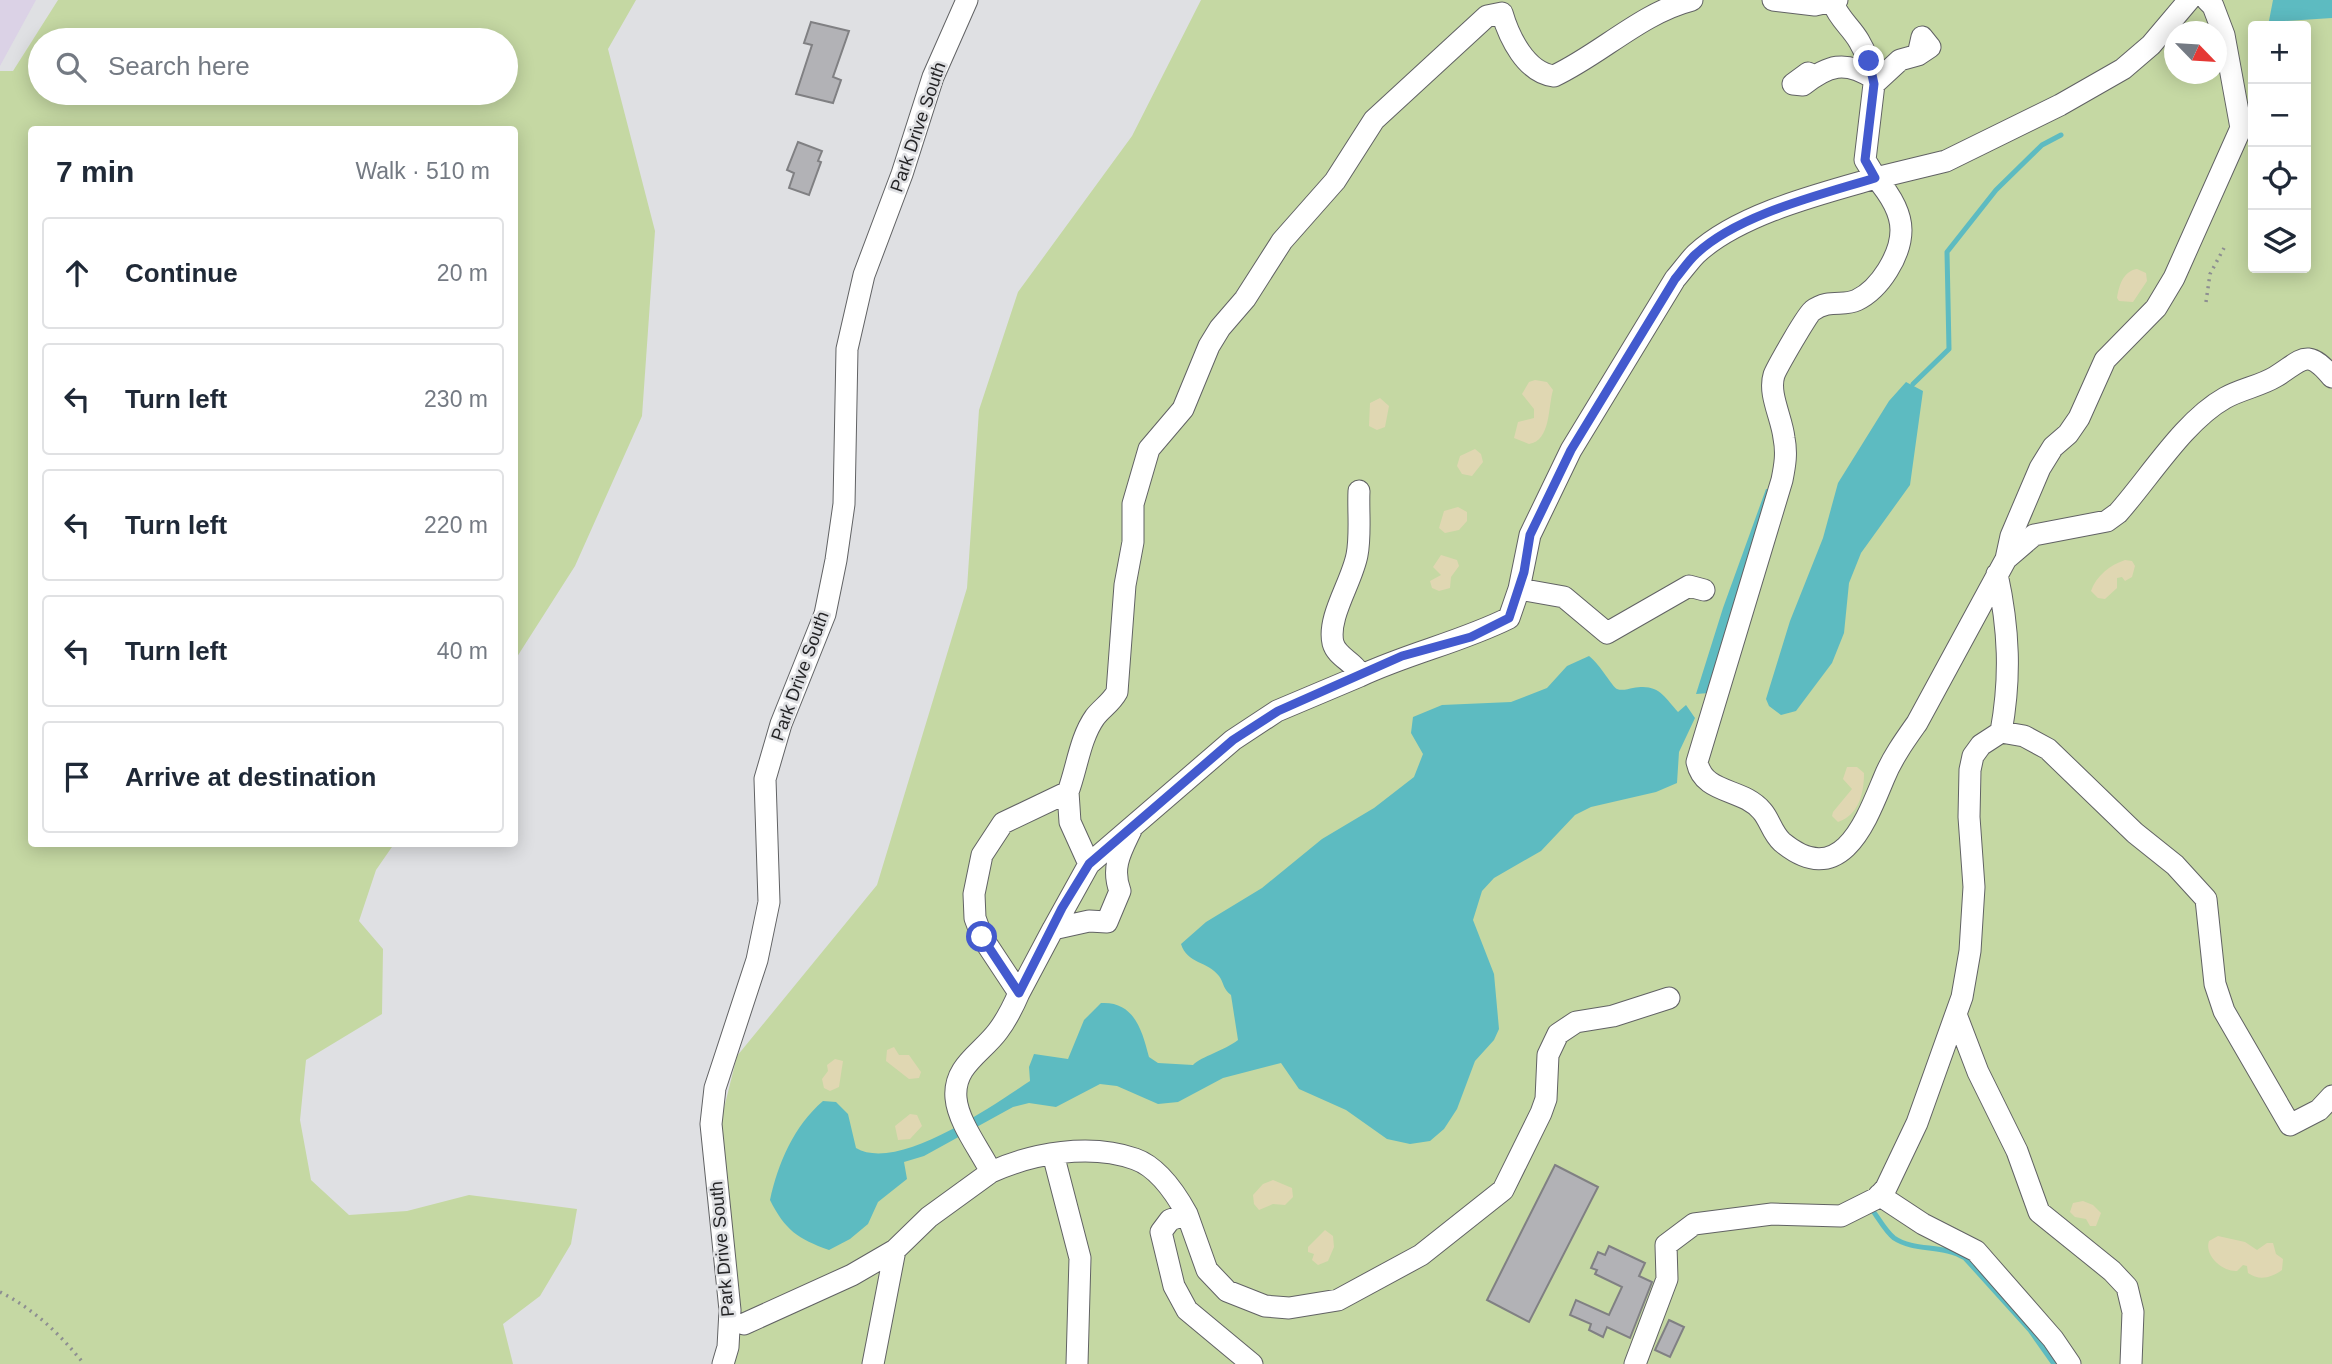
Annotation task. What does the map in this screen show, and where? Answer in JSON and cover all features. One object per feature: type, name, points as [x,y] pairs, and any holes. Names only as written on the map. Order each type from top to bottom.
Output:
[{"type":"street","name":"Park Drive South","points":[[723,1364],[728,1347],[730,1310],[711,1124],[715,1088],[757,960],[769,901],[765,779],[781,724],[825,614],[836,560],[844,503],[847,349],[864,275],[902,174],[933,77],[967,0]]},
{"type":"street","points":[[1089,864],[1070,822],[1068,792],[1086,735],[1096,715],[1109,705],[1117,692],[1125,585],[1133,542],[1133,505],[1149,449],[1182,409],[1209,345],[1220,328],[1245,299],[1282,241],[1335,181],[1374,120],[1487,16],[1502,13],[1513,43],[1522,55],[1544,75],[1554,76],[1676,4],[1692,0]]},
{"type":"street","points":[[1773,0],[1815,5],[1835,1],[1839,17],[1858,38],[1874,81],[1865,160],[1895,205],[1901,230],[1895,255],[1869,293],[1854,302],[1836,301],[1809,313],[1775,373],[1774,398],[1780,416],[1786,459],[1783,480],[1697,761],[1700,775],[1710,784],[1753,802],[1763,812],[1779,839],[1787,845],[1824,858],[1842,852],[1874,808],[1884,778],[1900,747],[1917,723],[2001,567],[2040,468],[2053,447],[2068,434],[2079,418],[2105,360],[2156,308],[2174,278],[2241,128],[2238,98],[2224,34],[2213,6],[2207,0]]},
{"type":"street","points":[[991,1172],[968,1128],[956,1097],[960,1073],[977,1050],[996,1035],[1089,864],[1233,740],[1278,711],[1402,656],[1471,637],[1509,618],[1519,589],[1530,535],[1571,450],[1675,279],[1696,254],[1726,232],[1779,210],[1875,178],[1946,161],[2060,105],[2123,69],[2151,45],[2189,0]]},
{"type":"street","points":[[1874,81],[1900,60],[1918,55]]},
{"type":"street","points":[[1808,73],[1793,84],[1803,85],[1833,67],[1855,66],[1874,81]]},
{"type":"street","points":[[2001,567],[2034,535],[2107,521],[2118,513],[2181,438],[2225,397],[2274,378],[2301,358],[2310,358],[2322,365],[2332,377]]},
{"type":"street","points":[[1359,491],[1358,551],[1351,580],[1333,624],[1333,644],[1343,658],[1358,669],[1360,676]]},
{"type":"street","points":[[2001,567],[2010,670],[2001,732]]},
{"type":"street","points":[[1519,589],[1563,597],[1607,633],[1689,586],[1704,590]]},
{"type":"street","points":[[1634,1364],[1667,1279],[1666,1245],[1694,1224],[1772,1214],[1841,1216],[1879,1195],[1886,1188],[1917,1123],[1957,1017],[1968,973],[1973,913],[1968,792],[1970,770],[1973,756],[1981,745],[2001,732],[2024,736],[2048,749],[2135,833],[2175,865],[2206,899],[2215,984],[2224,1011],[2290,1125],[2319,1110],[2332,1096]]},
{"type":"street","points":[[1019,993],[982,937],[975,918],[974,894],[982,855],[1003,823],[1068,792]]},
{"type":"street","points":[[1053,929],[1090,921],[1107,922],[1120,891],[1114,876],[1117,859],[1135,822]]},
{"type":"street","points":[[744,1324],[852,1275],[895,1250],[929,1217],[991,1172],[1018,1160],[1053,1154],[1105,1152],[1138,1159],[1165,1181],[1187,1214],[1207,1270],[1227,1291],[1265,1306],[1289,1308],[1339,1300],[1421,1255],[1503,1190],[1542,1113],[1546,1099],[1548,1055],[1558,1034],[1576,1022],[1613,1016],[1669,998]]},
{"type":"street","points":[[1957,1017],[1978,1072],[2017,1152],[2039,1213],[2112,1271],[2127,1287],[2133,1312],[2132,1364]]},
{"type":"street","points":[[1053,1154],[1080,1258],[1077,1364]]},
{"type":"street","points":[[1879,1195],[1914,1219],[1976,1251],[2053,1339],[2070,1364]]},
{"type":"street","points":[[1187,1214],[1170,1220],[1161,1232],[1174,1286],[1187,1310],[1252,1364]]},
{"type":"street","points":[[873,1364],[895,1250]]},
{"type":"path","points":[[2206,302],[2210,274],[2224,248]]},
{"type":"path","points":[[0,1292],[23,1304],[64,1339],[84,1364]]},
{"type":"shaded area","points":[[0,0],[36,0],[0,66]]},
{"type":"green space","points":[[58,0],[636,0],[608,49],[655,231],[642,416],[575,566],[518,655],[518,126],[28,126],[28,847],[392,847],[376,870],[359,921],[383,949],[382,1014],[306,1060],[300,1120],[311,1180],[349,1215],[407,1211],[469,1195],[577,1209],[571,1244],[540,1296],[503,1324],[513,1364],[0,1364],[0,71],[13,71],[28,47],[28,105],[518,105],[518,28],[40,28]]},
{"type":"green space","points":[[1201,0],[2332,0],[2332,1364],[731,1364],[719,1128],[737,1056],[877,885],[967,588],[979,410],[1018,292],[1132,136]]},
{"type":"sand","points":[[2132,270],[2146,273],[2147,281],[2133,302],[2119,301],[2117,298],[2122,280]]},
{"type":"sand","points":[[1529,382],[1547,382],[1553,390],[1545,430],[1541,437],[1529,444],[1514,438],[1518,422],[1534,418],[1534,409],[1522,394]]},
{"type":"sand","points":[[1380,398],[1389,406],[1385,427],[1377,430],[1369,426],[1370,403]]},
{"type":"sand","points":[[1475,449],[1481,454],[1483,462],[1472,476],[1462,474],[1457,466],[1460,456]]},
{"type":"sand","points":[[1458,507],[1467,512],[1467,521],[1459,530],[1445,533],[1439,528],[1444,511]]},
{"type":"sand","points":[[1441,555],[1457,560],[1459,566],[1451,577],[1450,588],[1439,591],[1432,588],[1430,581],[1441,575],[1433,567]]},
{"type":"sand","points":[[2125,560],[2132,561],[2135,566],[2132,577],[2125,581],[2122,577],[2117,578],[2117,588],[2105,599],[2098,598],[2091,591],[2096,581],[2109,568]]},
{"type":"sand","points":[[1847,767],[1857,767],[1864,773],[1863,788],[1855,809],[1838,822],[1832,816],[1833,812],[1852,789],[1843,779]]},
{"type":"sand","points":[[894,1047],[899,1055],[909,1055],[921,1072],[919,1078],[909,1079],[886,1061],[887,1050]]},
{"type":"sand","points":[[835,1059],[843,1061],[839,1087],[830,1091],[824,1088],[822,1079],[828,1071],[827,1065]]},
{"type":"sand","points":[[910,1114],[917,1115],[922,1126],[910,1139],[898,1140],[895,1126]]},
{"type":"sand","points":[[1273,1180],[1292,1188],[1293,1197],[1285,1205],[1273,1204],[1259,1210],[1254,1204],[1253,1195],[1263,1184]]},
{"type":"sand","points":[[2083,1201],[2093,1205],[2101,1213],[2096,1226],[2090,1226],[2086,1219],[2075,1217],[2070,1212],[2073,1203]]},
{"type":"sand","points":[[1325,1230],[1333,1236],[1334,1247],[1328,1261],[1318,1265],[1312,1260],[1314,1254],[1308,1252],[1308,1247]]},
{"type":"sand","points":[[2218,1236],[2245,1242],[2257,1250],[2267,1243],[2273,1243],[2276,1254],[2283,1259],[2282,1270],[2261,1278],[2248,1273],[2247,1266],[2243,1265],[2237,1271],[2226,1269],[2216,1262],[2209,1252],[2209,1241]]},
{"type":"water","points":[[2273,0],[2332,0],[2332,18],[2269,21]]},
{"type":"water","points":[[1906,382],[1923,391],[1910,485],[1861,553],[1849,583],[1844,633],[1832,663],[1796,711],[1781,715],[1769,706],[1766,699],[1790,621],[1823,538],[1838,483],[1889,401]]},
{"type":"water","points":[[1766,489],[1771,489],[1709,693],[1696,694],[1723,608]]},
{"type":"water","points":[[1589,656],[1617,689],[1649,687],[1660,692],[1678,712],[1686,705],[1695,718],[1679,752],[1677,783],[1656,792],[1591,807],[1575,815],[1541,851],[1494,878],[1482,891],[1473,920],[1494,974],[1499,1029],[1494,1040],[1475,1061],[1457,1109],[1444,1129],[1430,1141],[1410,1144],[1387,1139],[1346,1110],[1299,1089],[1281,1063],[1223,1078],[1178,1102],[1158,1104],[1117,1086],[1100,1084],[1056,1107],[1029,1103],[1013,1107],[924,1156],[904,1162],[907,1179],[878,1202],[868,1224],[850,1239],[829,1250],[801,1237],[781,1219],[770,1200],[778,1172],[796,1134],[823,1101],[836,1102],[848,1114],[856,1148],[874,1153],[896,1151],[945,1133],[1030,1081],[1029,1067],[1034,1054],[1068,1059],[1084,1020],[1101,1003],[1112,1004],[1129,1012],[1143,1037],[1149,1057],[1158,1063],[1193,1065],[1238,1040],[1231,995],[1214,971],[1188,955],[1181,944],[1206,922],[1262,888],[1322,839],[1374,808],[1414,777],[1423,754],[1411,733],[1413,717],[1442,705],[1511,702],[1547,688],[1567,666]]},
{"type":"building","points":[[811,22],[849,31],[833,77],[841,80],[833,103],[796,94],[812,45],[804,43]]},
{"type":"building","points":[[798,142],[822,151],[818,161],[821,162],[809,195],[789,188],[794,173],[787,170]]},
{"type":"building","points":[[1555,1165],[1598,1187],[1529,1322],[1487,1300]]},
{"type":"building","points":[[1609,1246],[1645,1263],[1639,1276],[1652,1282],[1630,1338],[1607,1327],[1603,1337],[1589,1330],[1591,1324],[1570,1315],[1576,1300],[1609,1315],[1622,1287],[1595,1274],[1597,1270],[1591,1268],[1598,1252],[1605,1255]]},
{"type":"building","points":[[1669,1320],[1684,1327],[1670,1357],[1655,1350]]},
{"type":"waterway","points":[[1913,384],[1949,349],[1947,252],[1996,190],[2042,145],[2061,135]]},
{"type":"waterway","points":[[1873,1211],[1894,1238],[1911,1245],[1948,1251],[1965,1258],[2030,1330],[2054,1364]]},
{"type":"route","points":[[982,937],[1019,993],[1027,982],[1062,908],[1089,864],[1111,842],[1233,740],[1278,711],[1402,656],[1471,637],[1509,618],[1524,572],[1530,535],[1542,516],[1571,450],[1675,279],[1696,254],[1726,232],[1834,190],[1875,178],[1865,160],[1874,84],[1869,61]]}]
